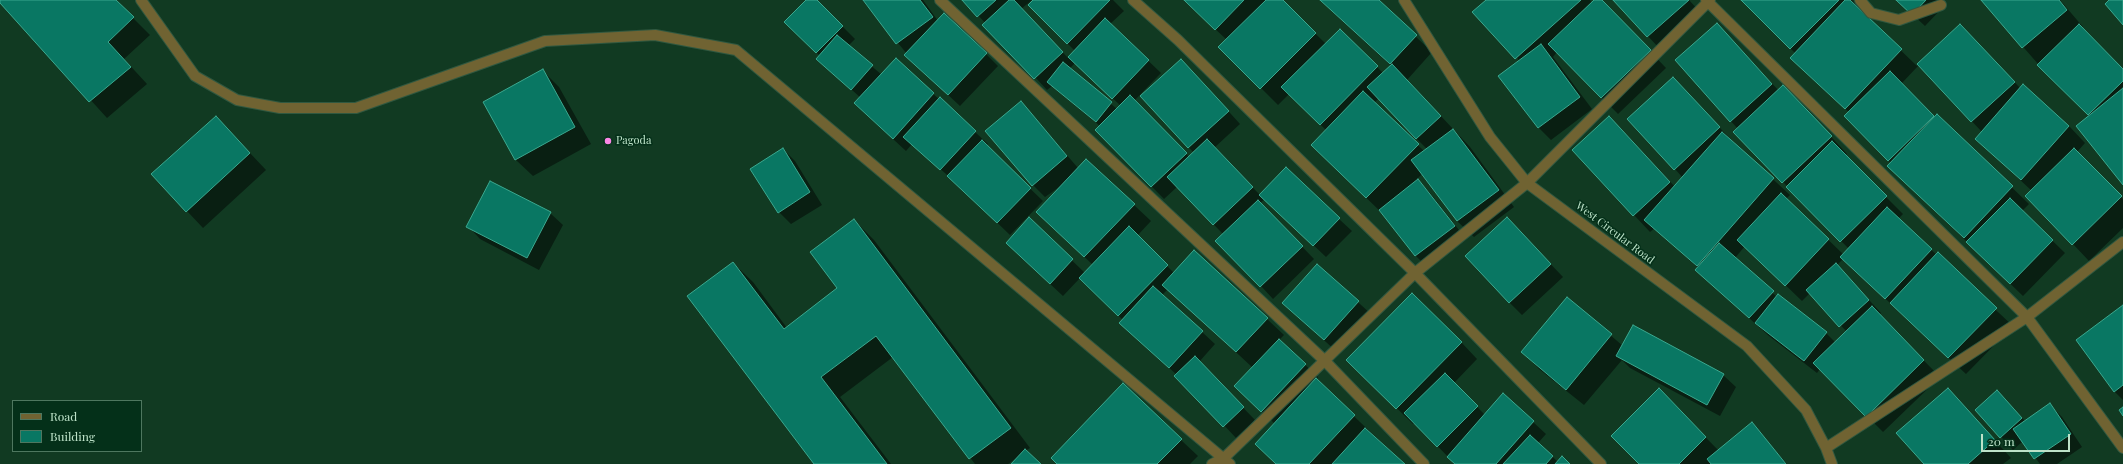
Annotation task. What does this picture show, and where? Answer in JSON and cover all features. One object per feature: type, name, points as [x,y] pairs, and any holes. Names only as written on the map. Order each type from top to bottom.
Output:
[{"type":"street","points":[[141,0],[194,76],[237,100],[280,108],[356,108],[545,42],[655,35],[736,50],[1227,461]]},
{"type":"street","points":[[940,0],[1324,360],[1424,464]]},
{"type":"street","points":[[1133,0],[1178,40],[1415,273],[1600,464]]},
{"type":"street","name":"West Circular Road","points":[[1404,0],[1490,137],[1527,183],[1747,346],[1806,410],[1826,448],[1832,464]]},
{"type":"street","points":[[1860,0],[1871,13],[1899,20],[1940,5]]},
{"type":"street","points":[[1212,464],[1227,461],[1324,360],[1415,273],[1527,183],[1708,1],[2027,317],[2123,448]]},
{"type":"street","points":[[1826,448],[2027,317],[2123,242]]},
{"type":"building","points":[[0,0],[116,0],[134,17],[108,42],[131,67],[89,102],[0,3]]},
{"type":"building","points":[[806,0],[817,0],[843,26],[816,53],[784,22]]},
{"type":"building","points":[[863,0],[920,0],[933,17],[896,44]]},
{"type":"building","points":[[962,0],[996,0],[977,17]]},
{"type":"building","points":[[1009,0],[1014,0],[1063,52],[1034,79],[982,25]]},
{"type":"building","points":[[1033,0],[1110,0],[1067,44],[1028,5]]},
{"type":"building","points":[[1184,0],[1244,0],[1215,30]]},
{"type":"building","points":[[1266,0],[1283,0],[1316,33],[1260,89],[1218,47]]},
{"type":"building","points":[[1320,0],[1379,0],[1417,35],[1390,64]]},
{"type":"building","points":[[1486,0],[1581,0],[1515,59],[1472,12]]},
{"type":"building","points":[[1594,0],[1602,0],[1651,50],[1601,98],[1548,44]]},
{"type":"building","points":[[1613,0],[1689,0],[1647,37]]},
{"type":"building","points":[[1741,0],[1839,0],[1790,49]]},
{"type":"building","points":[[1845,0],[1850,0],[1902,49],[1845,109],[1790,58]]},
{"type":"building","points":[[1896,0],[1926,0],[1912,15]]},
{"type":"building","points":[[1981,0],[2059,0],[2067,10],[2022,48]]},
{"type":"building","points":[[2109,0],[2123,0],[2123,25],[2105,4]]},
{"type":"building","points":[[944,13],[987,53],[948,95],[904,55]]},
{"type":"building","points":[[1105,18],[1149,60],[1112,99],[1068,57]]},
{"type":"building","points":[[1717,23],[1772,84],[1730,122],[1675,60]]},
{"type":"building","points":[[1960,24],[2015,82],[1971,122],[1917,64]]},
{"type":"building","points":[[2079,24],[2123,69],[2123,81],[2088,115],[2037,65]]},
{"type":"building","points":[[1340,29],[1378,66],[1320,125],[1281,87]]},
{"type":"building","points":[[837,35],[873,65],[851,90],[816,59]]},
{"type":"building","points":[[1541,44],[1580,97],[1538,128],[1498,76]]},
{"type":"building","points":[[896,58],[934,93],[893,139],[854,103]]},
{"type":"building","points":[[1181,59],[1229,111],[1188,148],[1140,96]]},
{"type":"building","points":[[1063,62],[1112,102],[1096,122],[1047,82]]},
{"type":"building","points":[[1392,64],[1441,116],[1416,139],[1367,87]]},
{"type":"building","points":[[543,69],[575,127],[515,160],[483,102]]},
{"type":"building","points":[[1890,71],[1934,116],[1888,161],[1844,116]]},
{"type":"building","points":[[1673,77],[1720,127],[1674,170],[1627,119]]},
{"type":"building","points":[[2023,84],[2069,126],[2021,180],[1975,139]]},
{"type":"building","points":[[1783,85],[1832,136],[1782,183],[1733,132]]},
{"type":"building","points":[[2123,88],[2123,185],[2076,126]]},
{"type":"building","points":[[1363,91],[1419,144],[1366,198],[1311,145]]},
{"type":"building","points":[[1130,95],[1187,153],[1151,187],[1095,130]]},
{"type":"building","points":[[940,97],[976,131],[940,170],[903,137]]},
{"type":"building","points":[[1021,101],[1067,156],[1032,186],[985,131]]},
{"type":"building","points":[[1937,114],[2013,186],[1964,238],[1887,166]]},
{"type":"building","points":[[216,116],[250,153],[186,212],[151,174]]},
{"type":"building","points":[[1609,116],[1670,182],[1633,216],[1572,150]]},
{"type":"building","points":[[1453,129],[1499,190],[1457,221],[1411,160]]},
{"type":"building","points":[[1722,132],[1774,178],[1697,266],[1644,220]]},
{"type":"building","points":[[1207,139],[1253,187],[1213,225],[1167,177]]},
{"type":"building","points":[[982,140],[1031,188],[997,223],[947,176]]},
{"type":"building","points":[[1832,141],[1887,196],[1840,242],[1786,187]]},
{"type":"building","points":[[783,148],[810,192],[778,213],[750,169]]},
{"type":"building","points":[[2074,148],[2122,196],[2072,245],[2025,196]]},
{"type":"building","points":[[1086,159],[1135,204],[1084,257],[1036,212]]},
{"type":"building","points":[[1286,167],[1340,218],[1313,246],[1259,195]]},
{"type":"building","points":[[1418,179],[1455,226],[1415,256],[1379,210]]},
{"type":"building","points":[[490,181],[551,212],[527,258],[466,227]]},
{"type":"building","points":[[1781,193],[1829,239],[1785,286],[1737,240]]},
{"type":"building","points":[[2010,198],[2053,240],[2010,284],[1966,242]]},
{"type":"building","points":[[1258,200],[1303,246],[1260,287],[1215,241]]},
{"type":"building","points":[[1887,207],[1932,249],[1885,299],[1840,257]]},
{"type":"building","points":[[1029,217],[1073,259],[1050,284],[1006,243]]},
{"type":"building","points":[[1507,217],[1551,264],[1509,303],[1465,256]]},
{"type":"building","points":[[854,219],[1011,428],[969,459],[876,336],[821,377],[887,464],[814,464],[687,296],[733,262],[784,329],[837,288],[810,252]]},
{"type":"building","points":[[1129,226],[1168,265],[1118,316],[1079,278]]},
{"type":"building","points":[[1719,243],[1774,291],[1749,318],[1695,270]]},
{"type":"building","points":[[1194,250],[1268,318],[1236,352],[1162,285]]},
{"type":"building","points":[[1938,252],[1997,308],[1948,358],[1890,303]]},
{"type":"building","points":[[1836,263],[1869,300],[1839,327],[1806,290]]},
{"type":"building","points":[[1317,264],[1359,301],[1324,340],[1282,303]]},
{"type":"building","points":[[1153,286],[1203,331],[1169,368],[1119,323]]},
{"type":"building","points":[[1412,293],[1462,342],[1396,409],[1346,360]]},
{"type":"building","points":[[1778,294],[1827,332],[1804,361],[1755,323]]},
{"type":"building","points":[[1567,297],[1612,334],[1566,390],[1521,352]]},
{"type":"building","points":[[2123,305],[2123,385],[2114,392],[2076,340]]},
{"type":"building","points":[[1872,306],[1924,360],[1866,417],[1813,363]]},
{"type":"building","points":[[1633,325],[1724,374],[1707,405],[1616,356]]},
{"type":"building","points":[[1279,339],[1306,364],[1261,412],[1234,386]]},
{"type":"building","points":[[1195,356],[1244,407],[1223,427],[1174,376]]},
{"type":"building","points":[[1445,373],[1478,406],[1437,447],[1404,413]]},
{"type":"building","points":[[1316,378],[1355,415],[1309,464],[1276,464],[1255,444]]},
{"type":"building","points":[[1123,383],[1182,439],[1157,464],[1057,464],[1051,458]]},
{"type":"building","points":[[1659,388],[1706,437],[1679,464],[1639,464],[1611,436]]},
{"type":"building","points":[[1948,388],[1995,440],[1968,464],[1924,464],[1896,433]]},
{"type":"building","points":[[1997,390],[2022,418],[2000,438],[1975,410]]},
{"type":"building","points":[[1503,393],[1534,421],[1496,464],[1455,464],[1447,457]]},
{"type":"building","points":[[2050,403],[2071,434],[2034,459],[2013,429]]},
{"type":"building","points":[[2123,407],[2123,416],[2119,410]]},
{"type":"building","points":[[1752,422],[1786,464],[1711,464],[1707,459]]},
{"type":"building","points":[[1365,428],[1405,464],[1332,464]]},
{"type":"building","points":[[1530,435],[1553,456],[1546,464],[1503,464]]},
{"type":"building","points":[[1025,449],[1041,464],[1011,464]]},
{"type":"building","points":[[1562,456],[1570,464],[1555,464]]},
{"type":"place","name":"Pagoda","points":[[608,141]]}]
